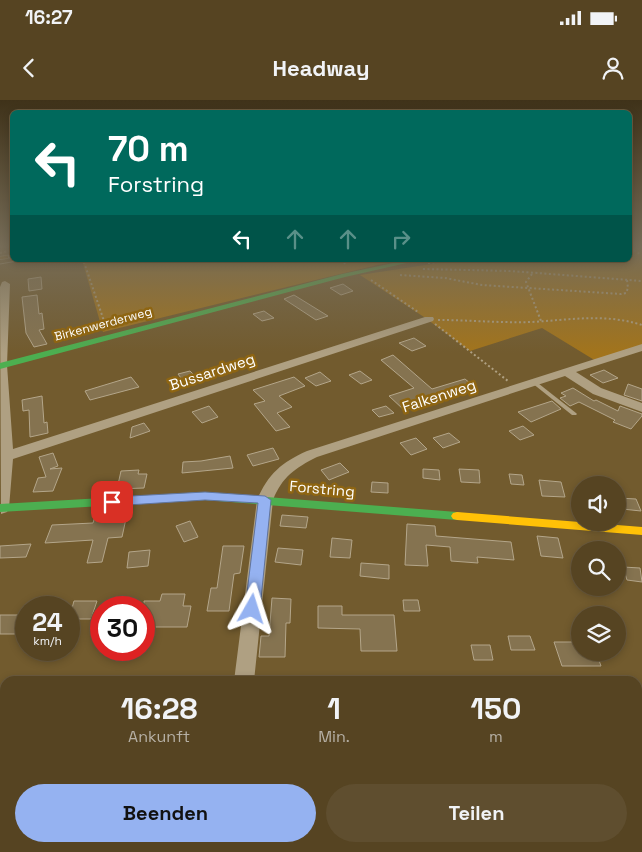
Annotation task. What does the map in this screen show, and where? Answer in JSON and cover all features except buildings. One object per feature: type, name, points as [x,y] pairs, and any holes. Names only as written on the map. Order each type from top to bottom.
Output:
[{"type":"street","name":"Birkenwerderweg","points":[[1,365],[325,283]]},
{"type":"street","points":[[0,508],[6,456],[1,365],[5,284]]},
{"type":"street","name":"Bussardweg","points":[[6,456],[428,319]]},
{"type":"street","name":"Falkenweg","points":[[245,676],[265,500],[270,484],[284,468],[312,454],[642,346]]},
{"type":"street","points":[[565,372],[597,391],[642,408]]},
{"type":"street","name":"Forstring","points":[[0,508],[205,496],[642,531]]},
{"type":"lane","points":[[534,382],[574,414]]},
{"type":"path","points":[[91,283],[110,337]]},
{"type":"path","points":[[375,283],[428,319],[516,388]]},
{"type":"path","points":[[478,283],[529,289],[582,290],[625,294],[628,288],[627,283]]},
{"type":"path","points":[[526,283],[541,321]]},
{"type":"path","points":[[428,319],[541,321],[575,317],[606,317],[642,325]]},
{"type":"shaded area","points":[[89,283],[303,283],[103,332]]},
{"type":"shaded area","points":[[372,283],[642,283],[642,347],[596,361],[542,328],[470,351],[424,317]]},
{"type":"traffic: fast","points":[[0,366],[313,283]]},
{"type":"traffic: fast","points":[[0,508],[205,496],[457,516]]},
{"type":"traffic: slow","points":[[457,516],[642,531]]},
{"type":"route","points":[[112,502],[205,496],[265,500],[252,609]]}]
